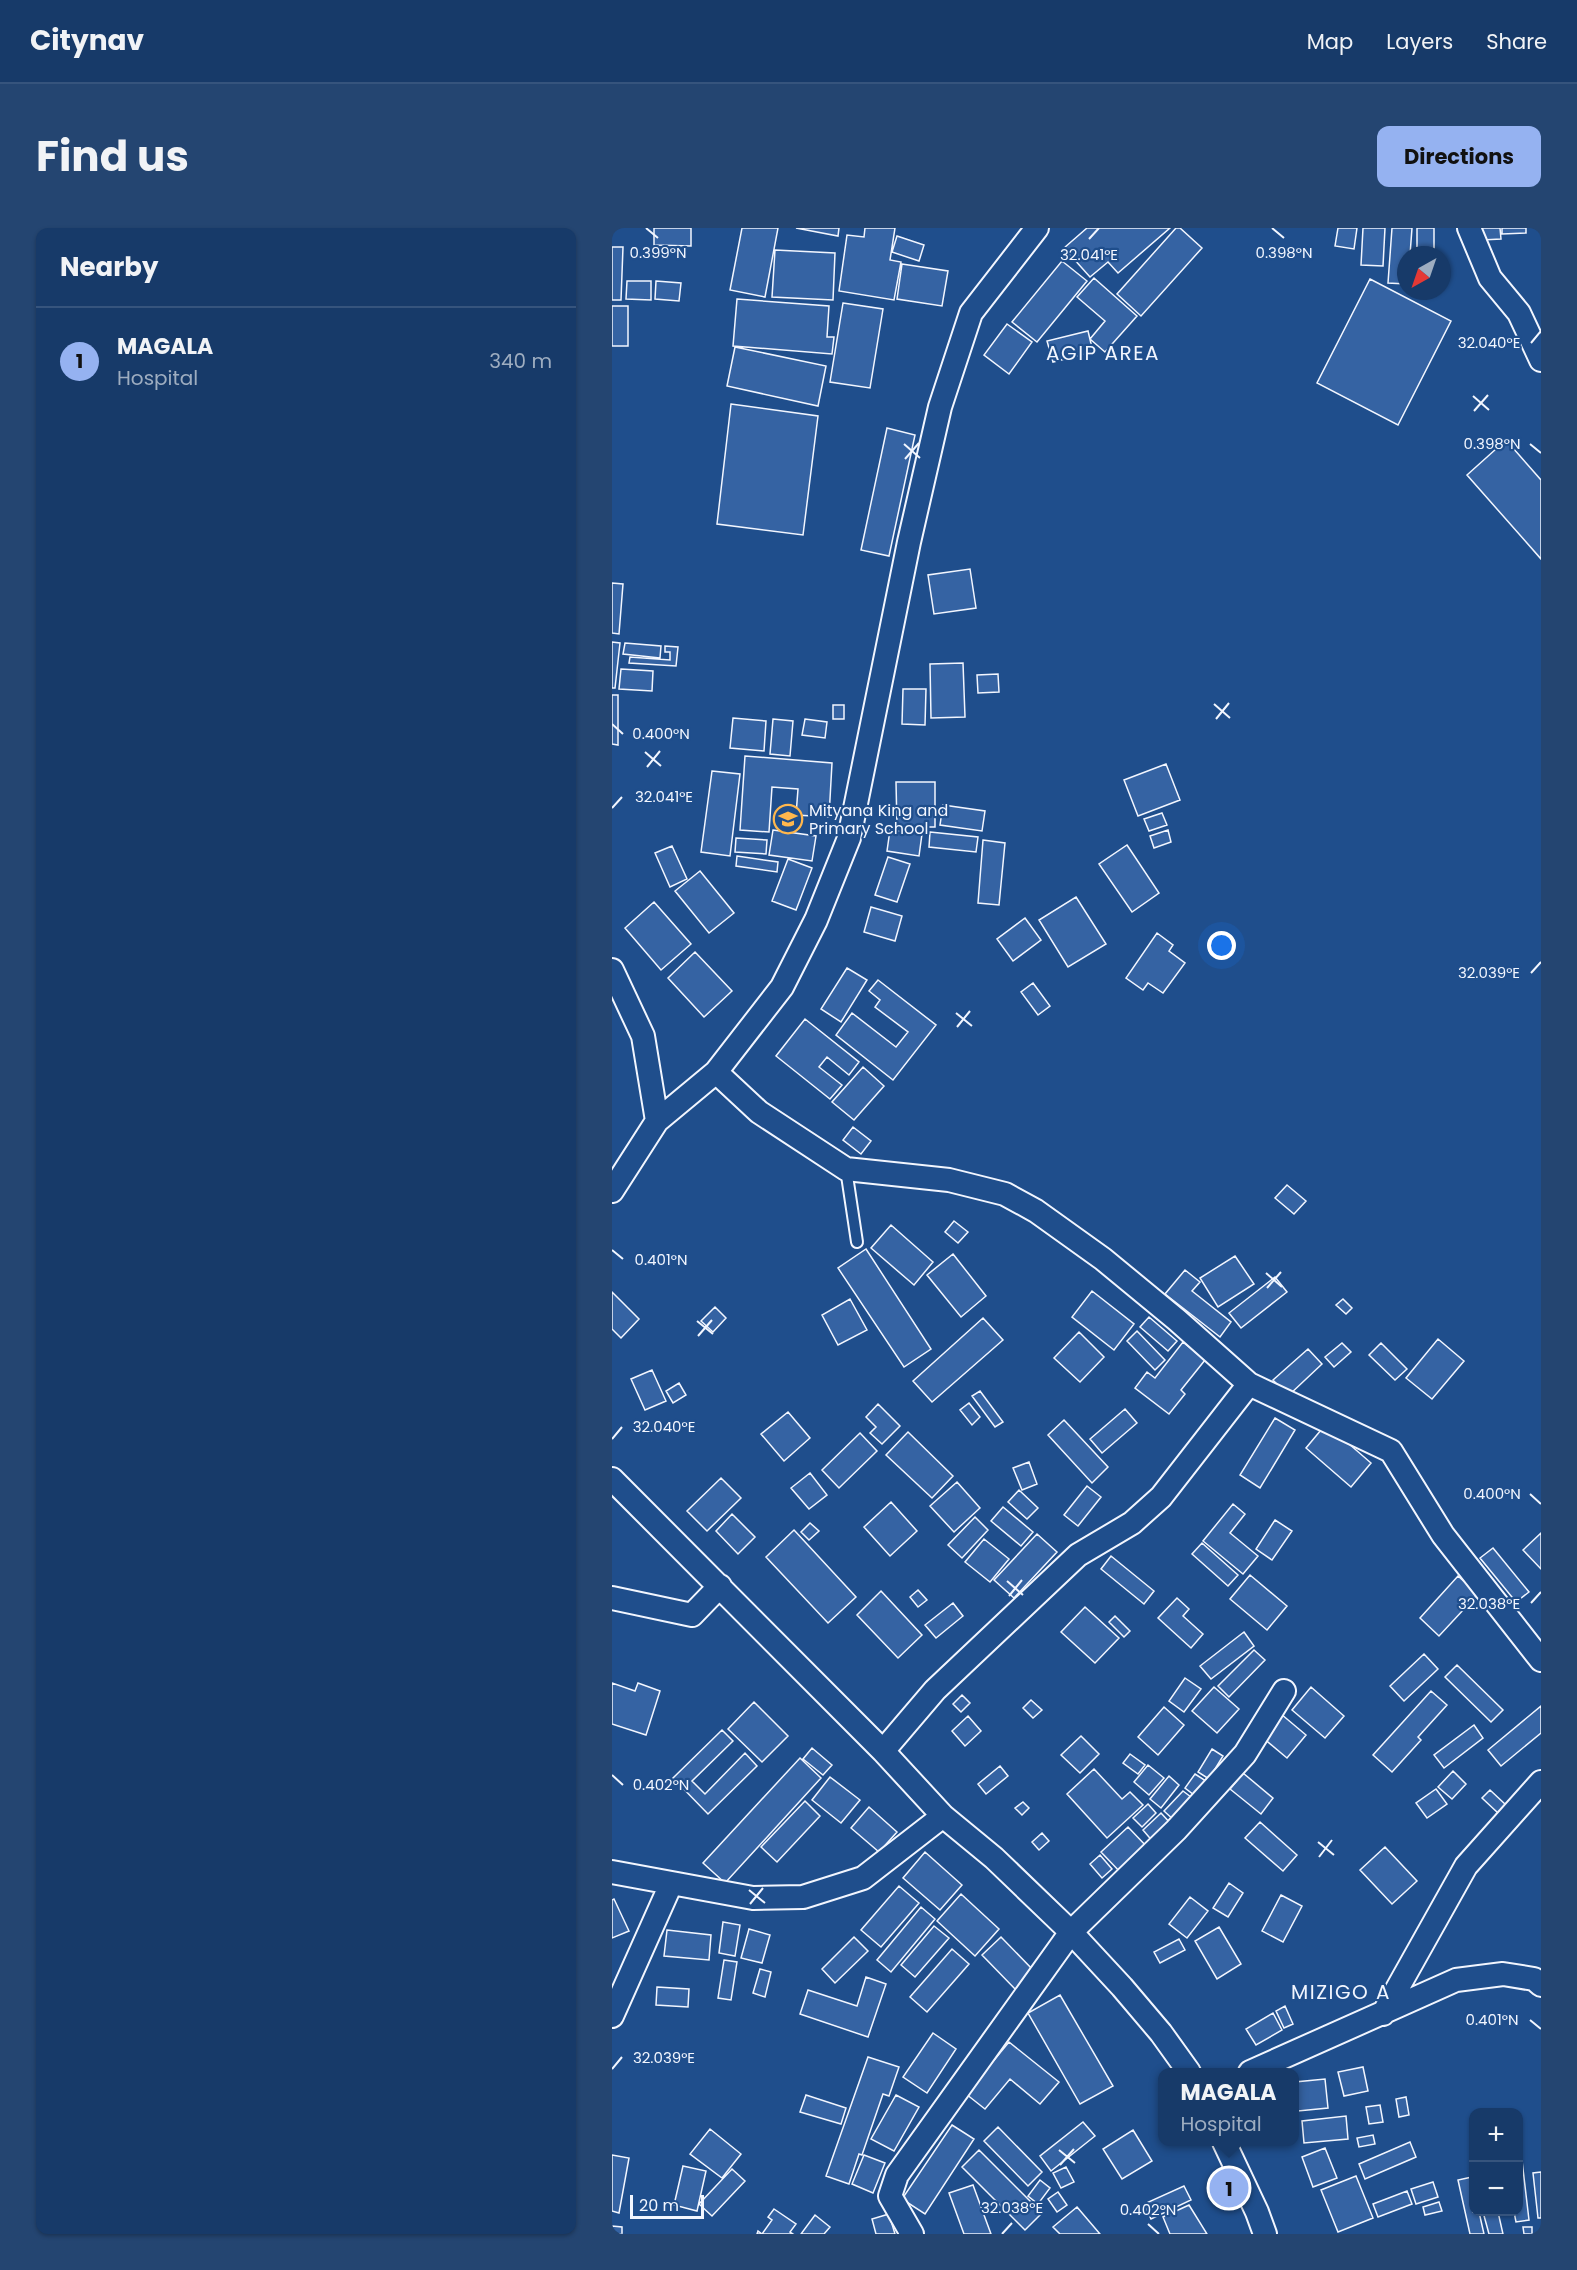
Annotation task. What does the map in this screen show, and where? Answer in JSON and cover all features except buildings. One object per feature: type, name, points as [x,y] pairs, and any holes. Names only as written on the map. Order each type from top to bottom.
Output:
[{"type":"street","points":[[612,1191],[657,1121],[716,1072],[782,987],[816,920],[849,838],[909,542],[940,407],[971,313],[1037,228]]},
{"type":"street","points":[[1469,228],[1490,278],[1519,313],[1541,360]]},
{"type":"street","points":[[612,970],[643,1036],[657,1121]]},
{"type":"street","points":[[716,1072],[759,1112],[846,1169],[949,1180],[1005,1194],[1035,1210],[1103,1259],[1249,1384],[1391,1451],[1443,1535],[1541,1660]]},
{"type":"street","points":[[883,1751],[936,1690],[1078,1555],[1132,1523],[1161,1497],[1249,1384]]},
{"type":"street","points":[[612,1479],[883,1751],[944,1816],[994,1858],[1071,1932],[1122,1986],[1161,2033],[1186,2068]]},
{"type":"street","points":[[612,1598],[692,1615],[720,1586]]},
{"type":"street","points":[[912,2234],[890,2196],[897,2175],[1071,1932],[1176,1830],[1245,1754],[1284,1691]]},
{"type":"street","points":[[1383,2014],[1466,1866],[1541,1782]]},
{"type":"street","points":[[612,1872],[753,1898],[803,1897],[863,1878],[944,1816]]},
{"type":"street","points":[[612,2016],[671,1884]]},
{"type":"street","points":[[1261,2068],[1456,1980],[1503,1974],[1534,1979],[1541,1985]]},
{"type":"street","points":[[1226,2146],[1265,2234]]},
{"type":"lane","points":[[846,1169],[857,1242]]},
{"type":"place","name":"Mityana King and Primary School","points":[[788,819]]},
{"type":"place","name":"MAGALA","points":[[1229,2188]]},
{"type":"district","name":"AGIP AREA","points":[[1103,353]]},
{"type":"district","name":"MIZIGO A","points":[[1341,1992]]}]
